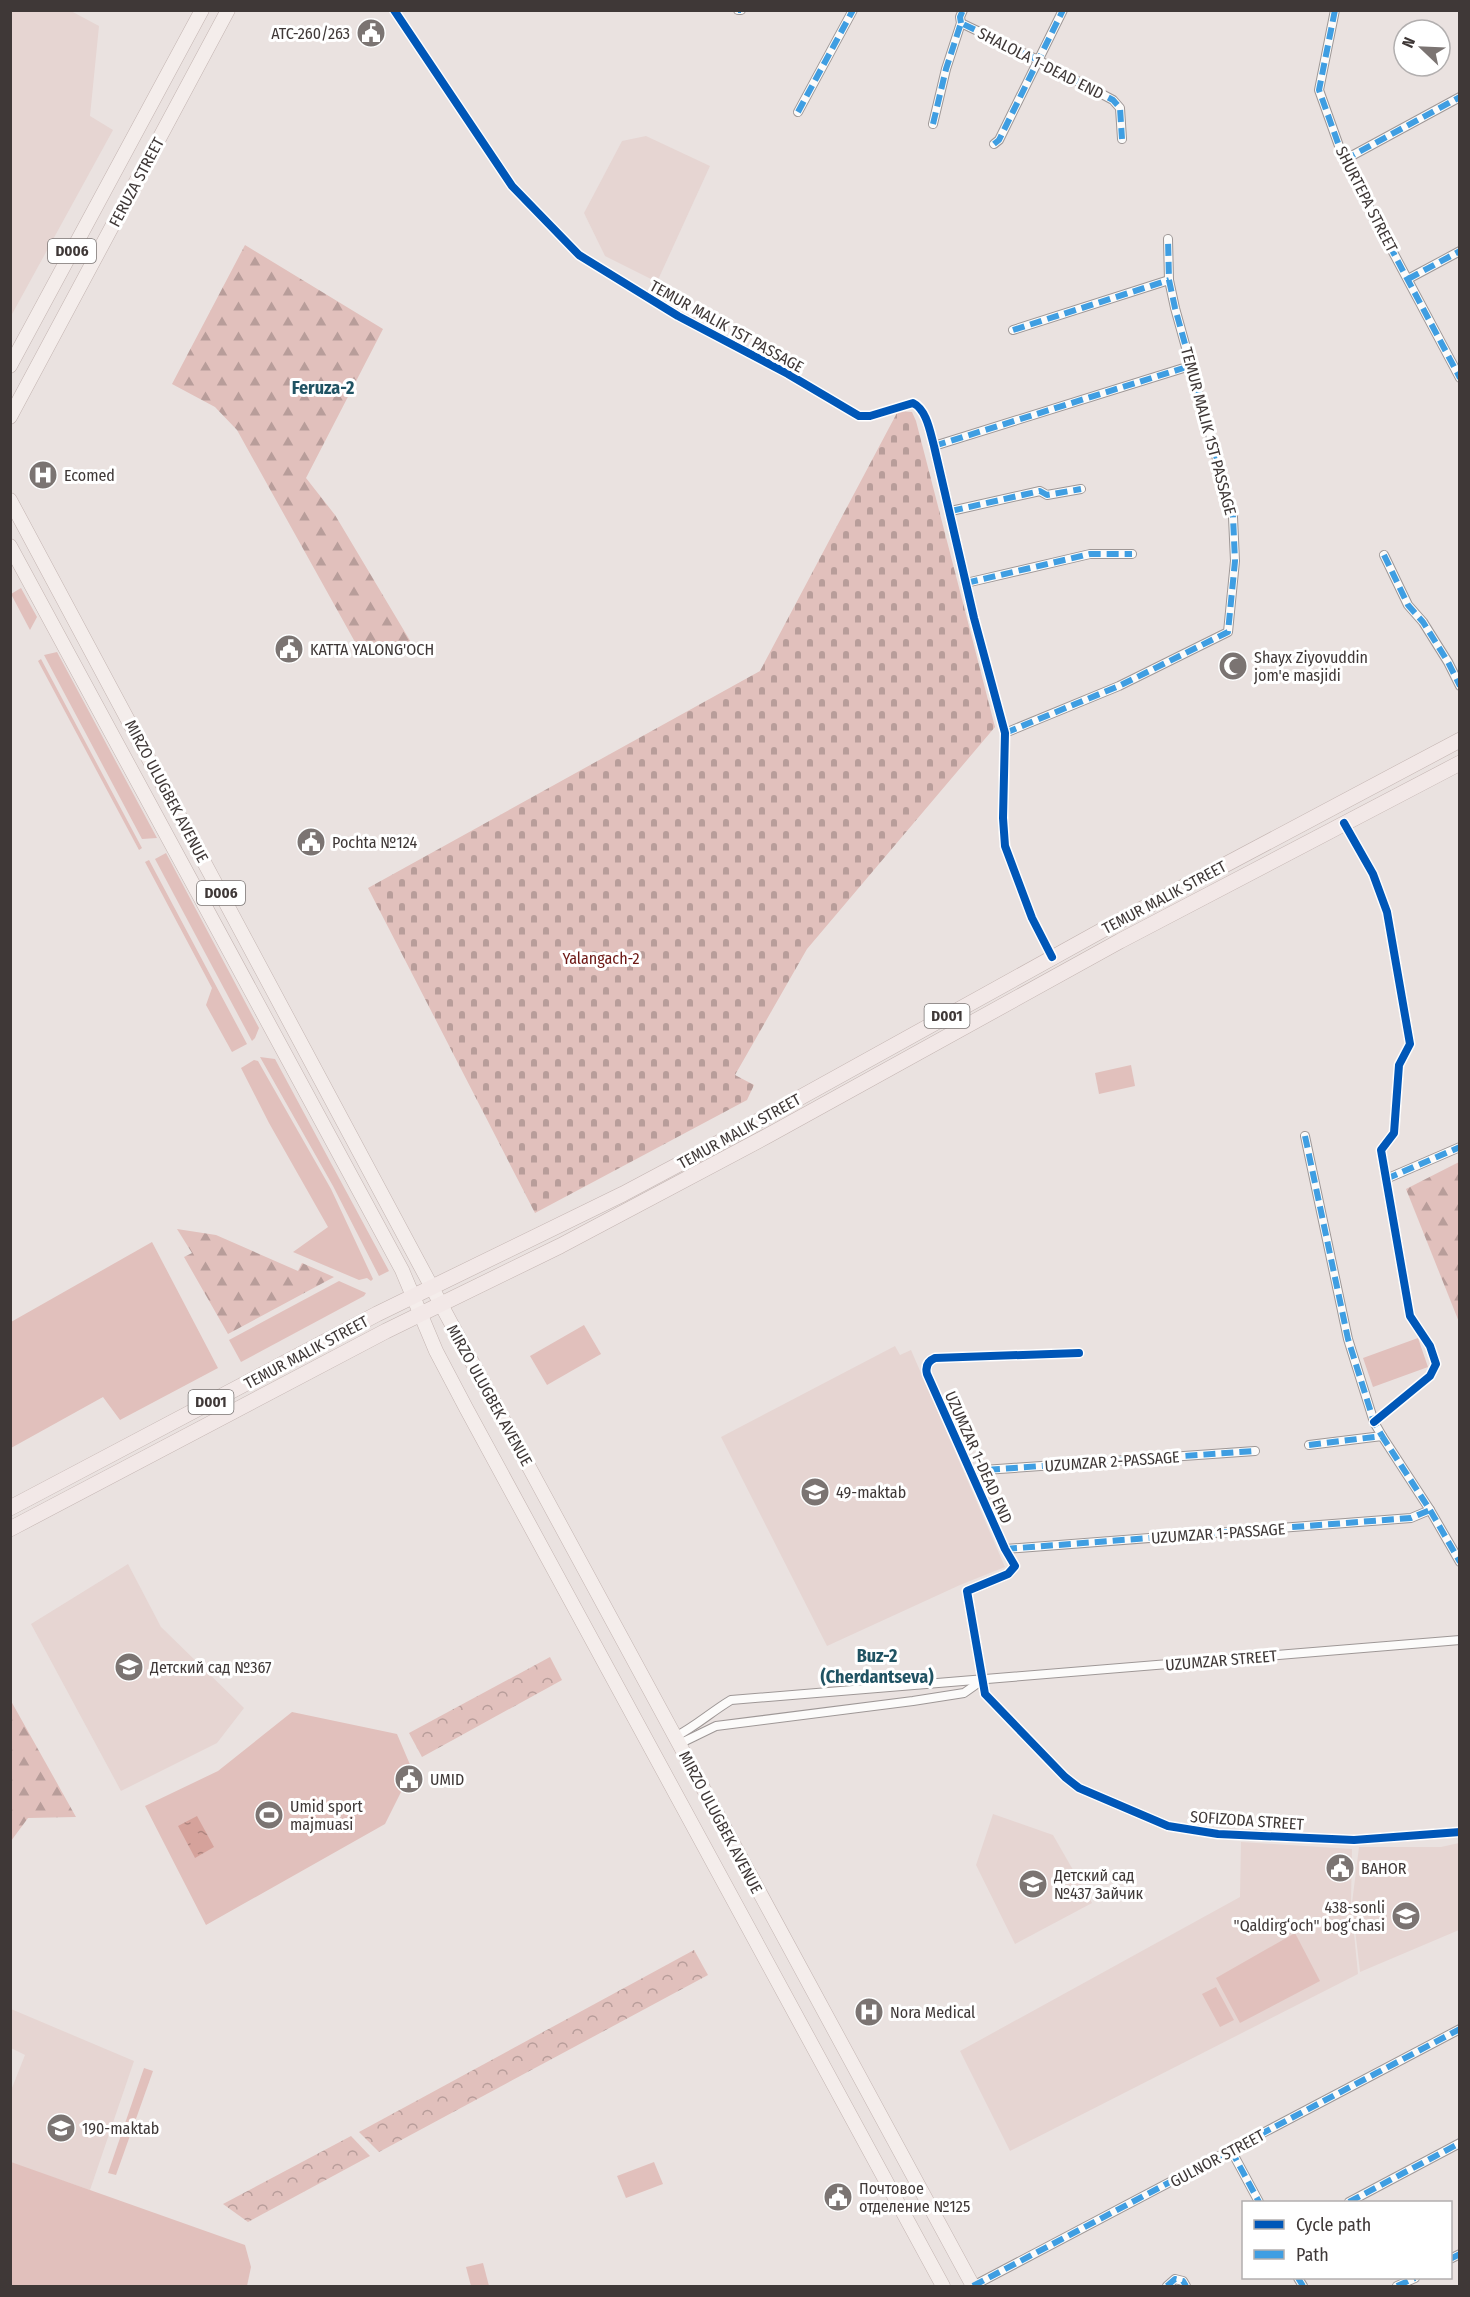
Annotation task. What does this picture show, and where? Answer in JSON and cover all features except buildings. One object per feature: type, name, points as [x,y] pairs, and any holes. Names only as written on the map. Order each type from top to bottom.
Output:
[{"type":"highway","name":"TEMUR MALIK STREET","points":[[10,1508],[413,1296],[594,1208],[690,1158],[1053,957],[1460,740]]},
{"type":"highway","name":"TEMUR MALIK STREET","points":[[10,1529],[420,1314],[560,1246],[769,1135],[1120,941],[1460,763]]},
{"type":"main road","name":"FERUZA STREET","points":[[10,366],[202,10]]},
{"type":"main road","name":"FERUZA STREET","points":[[10,417],[228,10]]},
{"type":"main road","points":[[105,190],[112,202],[126,201]]},
{"type":"main road","name":"MIRZO ULUGBEK AVENUE","points":[[10,500],[615,1627],[973,2286]]},
{"type":"main road","name":"MIRZO ULUGBEK AVENUE","points":[[10,546],[402,1270],[446,1370],[943,2286]]},
{"type":"main road","points":[[325,1128],[343,1119]]},
{"type":"main road","points":[[542,1546],[565,1533]]},
{"type":"main road","points":[[592,1639],[615,1627]]},
{"type":"main road","points":[[718,1872],[742,1859]]},
{"type":"street","name":"TEMUR MALIK 1ST PASSAGE","points":[[394,10],[512,186],[579,255],[678,316],[788,374],[852,413],[859,416],[870,416],[916,404],[926,421],[934,446],[966,583],[1005,733],[1003,818],[1005,846],[1032,918],[1053,957]]},
{"type":"street","points":[[798,112],[853,10]]},
{"type":"street","points":[[961,23],[963,10]]},
{"type":"street","points":[[994,144],[999,140],[1063,10]]},
{"type":"street","name":"SHURTEPA STREET","points":[[1335,10],[1319,90],[1344,160],[1460,378]]},
{"type":"street","name":"SHALOLA 1-DEAD END","points":[[933,124],[946,69],[961,23],[1113,100],[1120,108],[1122,139]]},
{"type":"street","points":[[1344,160],[1460,97]]},
{"type":"street","name":"TEMUR MALIK 1ST PASSAGE","points":[[1005,733],[1119,686],[1228,632],[1235,561],[1233,517],[1190,366],[1169,280],[1168,239]]},
{"type":"street","points":[[1408,279],[1460,251]]},
{"type":"street","points":[[1013,330],[1169,280]]},
{"type":"street","points":[[934,446],[1190,366]]},
{"type":"street","points":[[951,511],[1041,491],[1047,495],[1081,489]]},
{"type":"street","points":[[966,583],[1090,554],[1132,554]]},
{"type":"street","points":[[1384,555],[1408,605],[1423,622],[1460,686]]},
{"type":"street","points":[[1344,823],[1373,874],[1387,912],[1410,1044],[1400,1065],[1394,1133],[1381,1150],[1410,1316],[1430,1346],[1436,1364],[1430,1376],[1374,1422]]},
{"type":"street","points":[[1305,1136],[1348,1339],[1374,1422],[1460,1562]]},
{"type":"street","points":[[1386,1179],[1460,1147]]},
{"type":"street","name":"UZUMZАR 1-DEAD END","points":[[982,1680],[967,1591],[1013,1571],[1015,1566],[970,1471],[927,1374],[926,1367],[935,1358],[1079,1353]]},
{"type":"street","points":[[1309,1445],[1382,1436]]},
{"type":"street","name":"UZUMZАR 2-PASSAGE","points":[[970,1471],[1255,1451]]},
{"type":"street","name":"UZUMZАR 1-PASSAGE","points":[[1005,1549],[1411,1518],[1430,1510]]},
{"type":"street","name":"UZUMZАR STREET","points":[[677,1741],[717,1708],[731,1700],[1460,1640]]},
{"type":"street","name":"UZUMZАR STREET","points":[[677,1741],[716,1726],[964,1693],[982,1680]]},
{"type":"street","name":"SOFIZODA STREET","points":[[982,1680],[985,1694],[1065,1777],[1079,1788],[1168,1826],[1218,1833],[1354,1840],[1460,1832]]},
{"type":"street","name":"GULNOR STREET","points":[[973,2286],[1460,2029]]},
{"type":"street","points":[[1351,2201],[1460,2143]]},
{"type":"street","points":[[1231,2150],[1258,2201]]},
{"type":"street","points":[[1167,2286],[1175,2279],[1183,2281],[1186,2286]]},
{"type":"street","points":[[1397,2286],[1411,2279]]},
{"type":"shaded area","points":[[11,10],[71,11],[99,26],[90,116],[113,130],[11,316]]},
{"type":"shaded area","points":[[646,136],[710,166],[657,282],[605,256],[584,213],[622,141]]},
{"type":"shaded area","name":"49-maktab","points":[[895,1346],[900,1355],[911,1350],[1005,1567],[960,1585],[827,1646],[721,1437]]},
{"type":"shaded area","name":"Детский сад №367","points":[[128,1564],[161,1627],[244,1708],[217,1743],[121,1791],[31,1624]]},
{"type":"shaded area","name":"Детский сад №437 Зайчик","points":[[993,1814],[1053,1835],[1092,1903],[1015,1944],[976,1865]]},
{"type":"shaded area","points":[[1241,1842],[1352,1849],[1351,1903],[1358,1974],[1010,2151],[960,2051],[1240,1897]]},
{"type":"shaded area","name":"438-sonli \"Qaldirg‘och\" bog‘chasi","points":[[1459,1843],[1459,1930],[1360,1972],[1352,1903],[1359,1847],[1441,1847]]},
{"type":"shaded area","name":"190-maktab","points":[[11,2009],[134,2061],[90,2190],[11,2163],[10,2093],[25,2055],[11,2048]]},
{"type":"green space","points":[[245,245],[383,329],[306,478],[335,515],[412,644],[355,642],[237,430],[215,407],[172,384]]},
{"type":"green space","name":"Yalangach-2","points":[[898,411],[912,412],[916,421],[995,727],[807,949],[735,1075],[754,1085],[747,1100],[535,1213],[368,888],[760,671]]},
{"type":"green space","points":[[21,588],[37,617],[30,630],[11,594]]},
{"type":"green space","points":[[57,652],[157,838],[142,839],[44,655]]},
{"type":"green space","points":[[41,659],[142,848],[139,850],[38,661]]},
{"type":"green space","points":[[166,853],[259,1028],[252,1041],[155,859]]},
{"type":"green space","points":[[149,860],[247,1044],[232,1052],[206,1005],[212,988],[145,862]]},
{"type":"green space","points":[[260,1057],[275,1059],[389,1271],[379,1276],[333,1186]]},
{"type":"green space","points":[[254,1060],[258,1061],[331,1189],[373,1279],[371,1281],[367,1278],[359,1280],[293,1252],[328,1227],[269,1123],[241,1068]]},
{"type":"green space","points":[[1131,1065],[1135,1086],[1099,1094],[1095,1073]]},
{"type":"green space","points":[[1459,1162],[1459,1322],[1406,1189]]},
{"type":"green space","points":[[177,1229],[216,1235],[298,1271],[302,1263],[334,1277],[228,1334],[184,1257],[192,1253]]},
{"type":"green space","points":[[152,1242],[218,1368],[120,1420],[103,1397],[11,1448],[11,1322]]},
{"type":"green space","points":[[339,1281],[366,1293],[241,1362],[229,1340]]},
{"type":"green space","points":[[584,1325],[601,1354],[547,1385],[530,1356]]},
{"type":"green space","points":[[1418,1338],[1428,1367],[1373,1387],[1363,1358]]},
{"type":"green space","points":[[550,1657],[562,1680],[422,1757],[409,1733]]},
{"type":"green space","points":[[11,1701],[76,1817],[28,1818],[11,1841]]},
{"type":"green space","name":"Umid sport majmuasi","points":[[292,1712],[397,1734],[417,1781],[401,1792],[385,1824],[206,1925],[145,1806],[218,1771]]},
{"type":"green space","points":[[1295,1933],[1320,1981],[1240,2023],[1216,1978]]},
{"type":"green space","points":[[694,1950],[708,1975],[379,2152],[359,2132]]},
{"type":"green space","points":[[1216,1987],[1234,2020],[1220,2027],[1202,1994]]},
{"type":"green space","points":[[144,2068],[153,2071],[116,2175],[108,2173]]},
{"type":"green space","points":[[351,2136],[370,2156],[248,2222],[223,2204]]},
{"type":"green space","points":[[11,2162],[245,2245],[251,2267],[247,2286],[11,2286]]},
{"type":"green space","points":[[654,2162],[663,2184],[626,2198],[617,2176]]},
{"type":"green space","points":[[483,2263],[489,2286],[471,2286],[466,2267]]},
{"type":"water","points":[[197,1816],[214,1847],[195,1858],[178,1826]]},
{"type":"marked path","points":[[798,112],[853,10]]},
{"type":"marked path","points":[[961,23],[960,17],[963,10]]},
{"type":"marked path","points":[[994,144],[999,140],[1063,10]]},
{"type":"marked path","points":[[1335,10],[1319,90],[1344,160],[1460,378]]},
{"type":"marked path","points":[[933,124],[946,69],[961,23],[1113,100],[1120,108],[1122,139]]},
{"type":"marked path","points":[[1344,160],[1460,97]]},
{"type":"marked path","points":[[1005,733],[1119,686],[1228,632],[1235,561],[1233,517],[1175,308],[1169,280],[1168,239]]},
{"type":"marked path","points":[[1408,279],[1460,251]]},
{"type":"marked path","points":[[1013,330],[1169,280]]},
{"type":"marked path","points":[[934,446],[1190,366]]},
{"type":"marked path","points":[[951,511],[1040,491],[1047,495],[1081,489]]},
{"type":"marked path","points":[[966,583],[1090,554],[1132,554]]},
{"type":"marked path","points":[[1384,555],[1408,605],[1423,622],[1460,686]]},
{"type":"marked path","points":[[1305,1136],[1348,1339],[1374,1422],[1382,1436]]},
{"type":"marked path","points":[[1386,1179],[1460,1147]]},
{"type":"marked path","points":[[1309,1445],[1382,1436],[1430,1510],[1460,1562]]},
{"type":"marked path","points":[[970,1471],[1255,1451]]},
{"type":"marked path","points":[[1005,1549],[1411,1518],[1430,1510]]},
{"type":"marked path","points":[[973,2286],[1460,2029]]},
{"type":"marked path","points":[[1351,2201],[1460,2143]]},
{"type":"marked path","points":[[1231,2150],[1258,2201]]},
{"type":"marked path","points":[[1452,2258],[1460,2254]]},
{"type":"marked path","points":[[1167,2286],[1175,2279],[1183,2281],[1186,2286]]},
{"type":"marked path","points":[[1299,2279],[1303,2286]]},
{"type":"marked path","points":[[1397,2286],[1413,2279]]},
{"type":"cycle path","points":[[394,10],[512,186],[579,255],[678,316],[788,374],[859,416],[870,416],[913,403],[922,411],[931,434],[974,618],[1005,733],[1003,818],[1005,846],[1032,918],[1052,957]]},
{"type":"cycle path","points":[[1344,823],[1373,874],[1387,912],[1410,1044],[1399,1065],[1394,1133],[1381,1150],[1410,1316],[1430,1346],[1436,1364],[1430,1376],[1374,1422]]},
{"type":"cycle path","points":[[1079,1353],[935,1358],[927,1366],[927,1374],[1005,1549],[1015,1566],[1008,1574],[967,1591],[985,1694],[1065,1777],[1079,1788],[1168,1826],[1218,1834],[1354,1840],[1460,1832]]},
{"type":"place","name":"АТС-260/263","points":[[371,33]]},
{"type":"place","name":"Ecomed","points":[[43,475]]},
{"type":"place","name":"KATTA YALONG'OCH","points":[[289,649]]},
{"type":"place","name":"Shayx Ziyovuddin jom'e masjidi","points":[[1233,666]]},
{"type":"place","name":"Pochta №124","points":[[311,842]]},
{"type":"place","name":"49-maktab","points":[[815,1492]]},
{"type":"place","name":"Детский сад №367","points":[[129,1667]]},
{"type":"place","name":"UMID","points":[[409,1779]]},
{"type":"place","name":"Umid sport majmuasi","points":[[269,1815]]},
{"type":"place","name":"BAHOR","points":[[1340,1868]]},
{"type":"place","name":"Детский сад №437 Зайчик","points":[[1033,1884]]},
{"type":"place","name":"438-sonli \"Qaldirg‘och\" bog‘chasi","points":[[1406,1916]]},
{"type":"place","name":"Nora Medical","points":[[869,2012]]},
{"type":"place","name":"190-maktab","points":[[61,2128]]},
{"type":"place","name":"Почтовое отделение №125","points":[[838,2197]]},
{"type":"district","name":"Feruza-2","points":[[323,388]]},
{"type":"district","name":"Buz-2 (Cherdantseva)","points":[[877,1666]]}]
